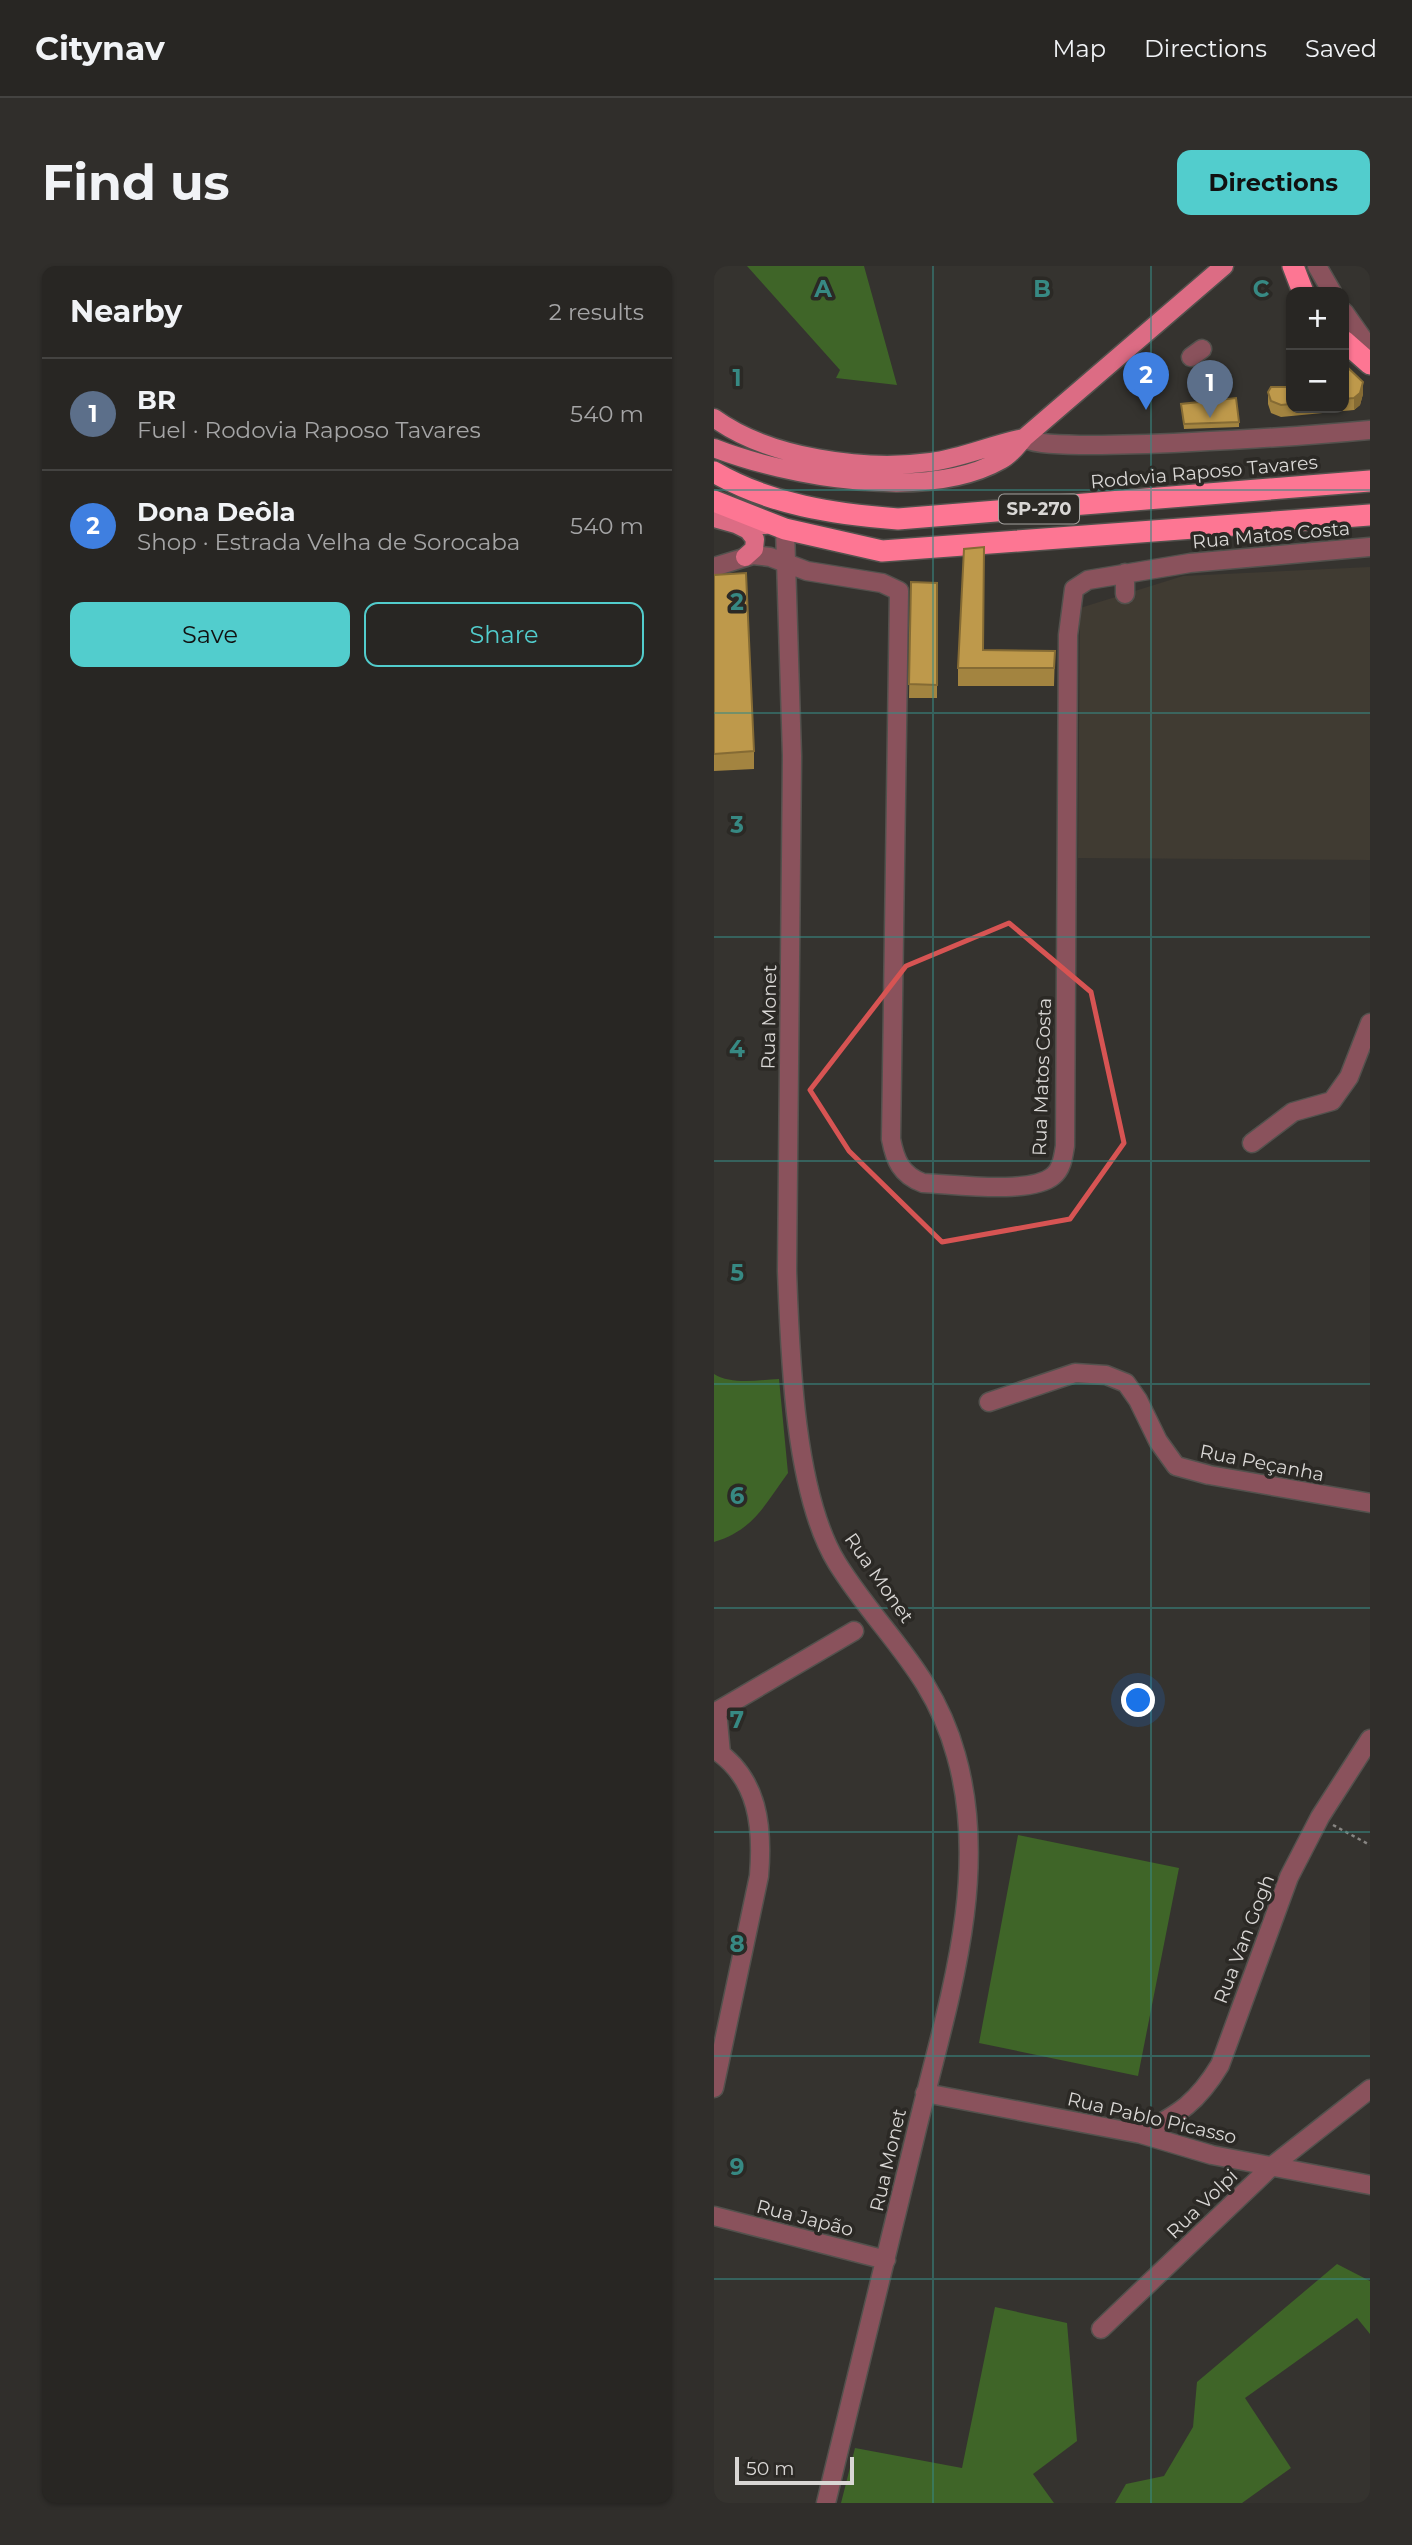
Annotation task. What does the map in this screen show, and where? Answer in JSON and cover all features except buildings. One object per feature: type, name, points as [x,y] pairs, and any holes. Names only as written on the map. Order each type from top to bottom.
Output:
[{"type":"highway","points":[[1293,266],[1301,287]]},
{"type":"highway","points":[[1349,345],[1370,364]]},
{"type":"highway","name":"Rodovia Raposo Tavares","points":[[714,472],[734,484],[805,507],[840,514],[898,519],[1370,481]]},
{"type":"highway","name":"SP-270","points":[[714,501],[778,527],[881,551],[911,551],[1370,515]]},
{"type":"main road","points":[[714,448],[802,475],[912,480],[971,472],[1012,452],[1024,438],[1224,266]]},
{"type":"main road","points":[[714,418],[766,446],[841,461],[931,462],[1024,438]]},
{"type":"main road","points":[[714,518],[736,524],[778,527]]},
{"type":"main road","points":[[736,524],[748,530],[755,539],[754,549],[745,557]]},
{"type":"street","points":[[1317,266],[1329,287]]},
{"type":"street","points":[[1349,319],[1370,349]]},
{"type":"street","points":[[1024,438],[1029,443],[1045,446],[1214,441],[1370,430]]},
{"type":"street","name":"Rua Monet","points":[[778,527],[787,564],[792,756],[787,1271],[789,1327],[804,1460],[822,1533],[838,1563],[905,1651],[944,1721],[962,1777],[970,1832],[961,1945],[826,2503]]},
{"type":"street","name":"Rua Matos Costa","points":[[787,564],[807,572],[893,586],[899,591],[891,1139],[900,1167],[910,1178],[923,1183],[1021,1186],[1038,1184],[1053,1176],[1061,1165],[1065,1146],[1070,600],[1074,589],[1088,580],[1190,563],[1370,547]]},
{"type":"street","points":[[714,566],[745,557],[770,557],[787,564]]},
{"type":"street","points":[[1125,573],[1125,594]]},
{"type":"street","points":[[1252,1143],[1293,1112],[1332,1101],[1349,1077],[1370,1023]]},
{"type":"street","name":"Rua Peçanha","points":[[989,1402],[1075,1373],[1106,1375],[1126,1383],[1138,1400],[1158,1441],[1176,1466],[1191,1471],[1370,1503]]},
{"type":"street","points":[[714,2088],[759,1876],[762,1845],[761,1822],[754,1799],[738,1771],[717,1751],[716,1712],[854,1631]]},
{"type":"street","name":"Rua Van Gogh","points":[[1141,2133],[1172,2118],[1203,2093],[1220,2065],[1289,1877],[1320,1817],[1370,1739]]},
{"type":"street","name":"Rua Volpi","points":[[1101,2329],[1272,2166],[1370,2089]]},
{"type":"street","name":"Rua Pablo Picasso","points":[[925,2093],[1141,2133],[1212,2155],[1370,2185]]},
{"type":"street","name":"Rua Japão","points":[[714,2216],[886,2260]]},
{"type":"path","points":[[1320,1817],[1370,1845]]},
{"type":"highlighted area","points":[[1009,923],[1091,992],[1124,1143],[1070,1219],[942,1242],[849,1151],[810,1090],[906,966]]},
{"type":"shaded area","points":[[1370,567],[1370,860],[1078,858],[1080,608],[1183,576]]},
{"type":"green space","points":[[747,266],[864,266],[897,385],[836,378],[840,370]]},
{"type":"green space","points":[[714,1374],[737,1381],[779,1379],[788,1473],[749,1523],[728,1537],[714,1542]]},
{"type":"green space","points":[[1018,1835],[1179,1868],[1138,2076],[979,2043]]},
{"type":"green space","points":[[1337,2264],[1370,2281],[1370,2334],[1357,2318],[1245,2398],[1291,2468],[1242,2503],[1115,2503],[1126,2484],[1164,2476],[1193,2427],[1197,2382]]},
{"type":"green space","points":[[995,2307],[1067,2323],[1077,2441],[1033,2474],[1054,2503],[841,2503],[855,2448],[962,2468]]},
{"type":"place","name":"Dona Deôla","points":[[1146,410]]},
{"type":"place","name":"BR","points":[[1210,418]]}]
